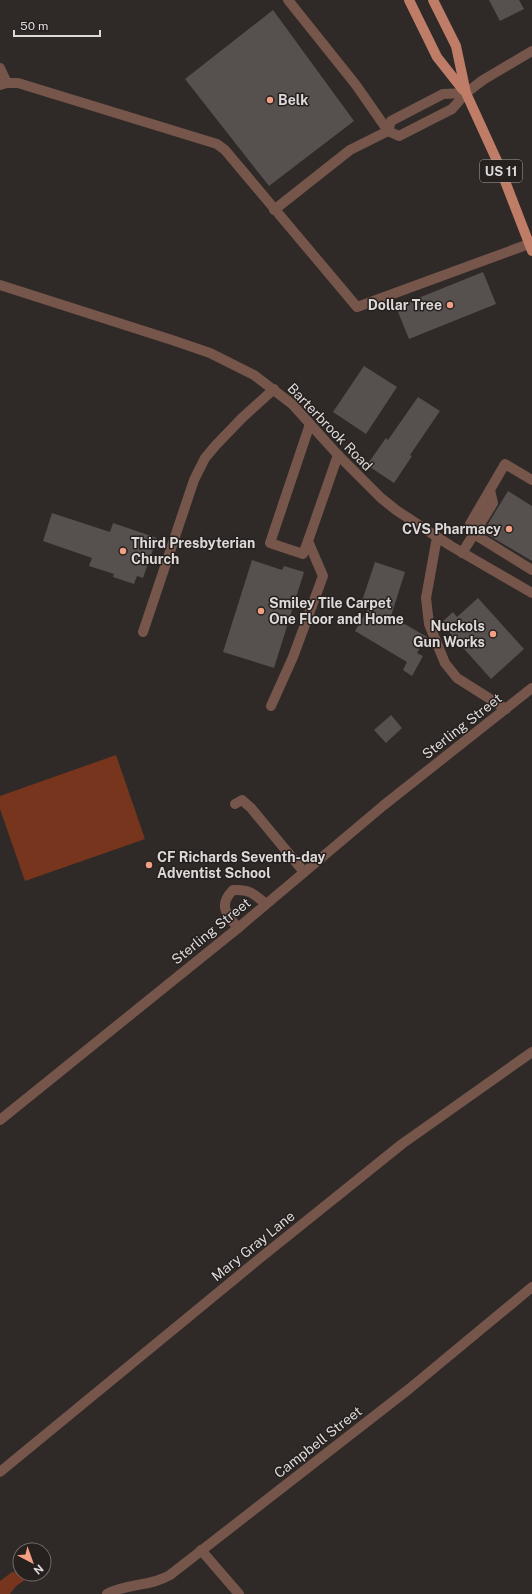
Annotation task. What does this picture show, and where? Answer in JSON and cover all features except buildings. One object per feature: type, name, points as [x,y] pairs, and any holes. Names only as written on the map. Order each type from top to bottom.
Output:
[{"type":"main road","name":"US 11","points":[[409,0],[437,57],[466,93]]},
{"type":"main road","name":"US 11","points":[[433,0],[456,46],[466,93],[498,163],[530,247]]},
{"type":"street","points":[[288,0],[356,85],[388,131],[400,136],[452,109],[466,93],[483,80],[532,51]]},
{"type":"street","points":[[0,68],[4,84],[18,83],[217,144],[225,150],[357,307],[530,247]]},
{"type":"street","points":[[274,210],[350,150],[388,131],[391,121],[443,94],[466,93]]},
{"type":"street","name":"Barterbrook Road","points":[[0,285],[210,353],[254,374],[292,404],[338,455],[380,498],[462,553],[532,593]]},
{"type":"street","points":[[143,632],[194,480],[205,458],[242,418],[274,389]]},
{"type":"street","points":[[310,424],[270,543],[303,554],[338,455]]},
{"type":"street","points":[[462,553],[493,503],[490,490],[505,464],[532,480]]},
{"type":"street","points":[[474,534],[532,570]]},
{"type":"street","points":[[437,537],[426,598],[429,624],[445,663],[457,678],[506,709]]},
{"type":"street","points":[[270,706],[293,657],[323,576],[308,541]]},
{"type":"street","name":"Sterling Street","points":[[0,1120],[238,928],[384,805],[532,688]]},
{"type":"street","points":[[235,804],[242,800],[251,808],[304,872]]},
{"type":"street","points":[[238,928],[227,915],[224,904],[227,896],[234,890],[252,892],[266,904]]},
{"type":"street","name":"Mary Gray Lane","points":[[0,1472],[259,1259],[402,1144],[532,1052]]},
{"type":"street","name":"Campbell Street","points":[[107,1594],[122,1587],[150,1583],[162,1579],[409,1389],[532,1287]]},
{"type":"street","points":[[200,1550],[239,1594]]},
{"type":"shaded area","points":[[116,755],[145,839],[25,881],[0,809],[0,796]]},
{"type":"shaded area","points":[[12,1572],[12,1582],[22,1582],[16,1586],[10,1594],[0,1594],[0,1581]]},
{"type":"place","name":"Belk","points":[[270,100]]},
{"type":"place","name":"Dollar Tree","points":[[450,305]]},
{"type":"place","name":"CVS Pharmacy","points":[[509,529]]},
{"type":"place","name":"Third Presbyterian Church","points":[[123,551]]},
{"type":"place","name":"Smiley Tile Carpet One Floor and Home","points":[[261,611]]},
{"type":"place","name":"Nuckols Gun Works","points":[[493,634]]},
{"type":"place","name":"CF Richards Seventh-day Adventist School","points":[[149,865]]}]
